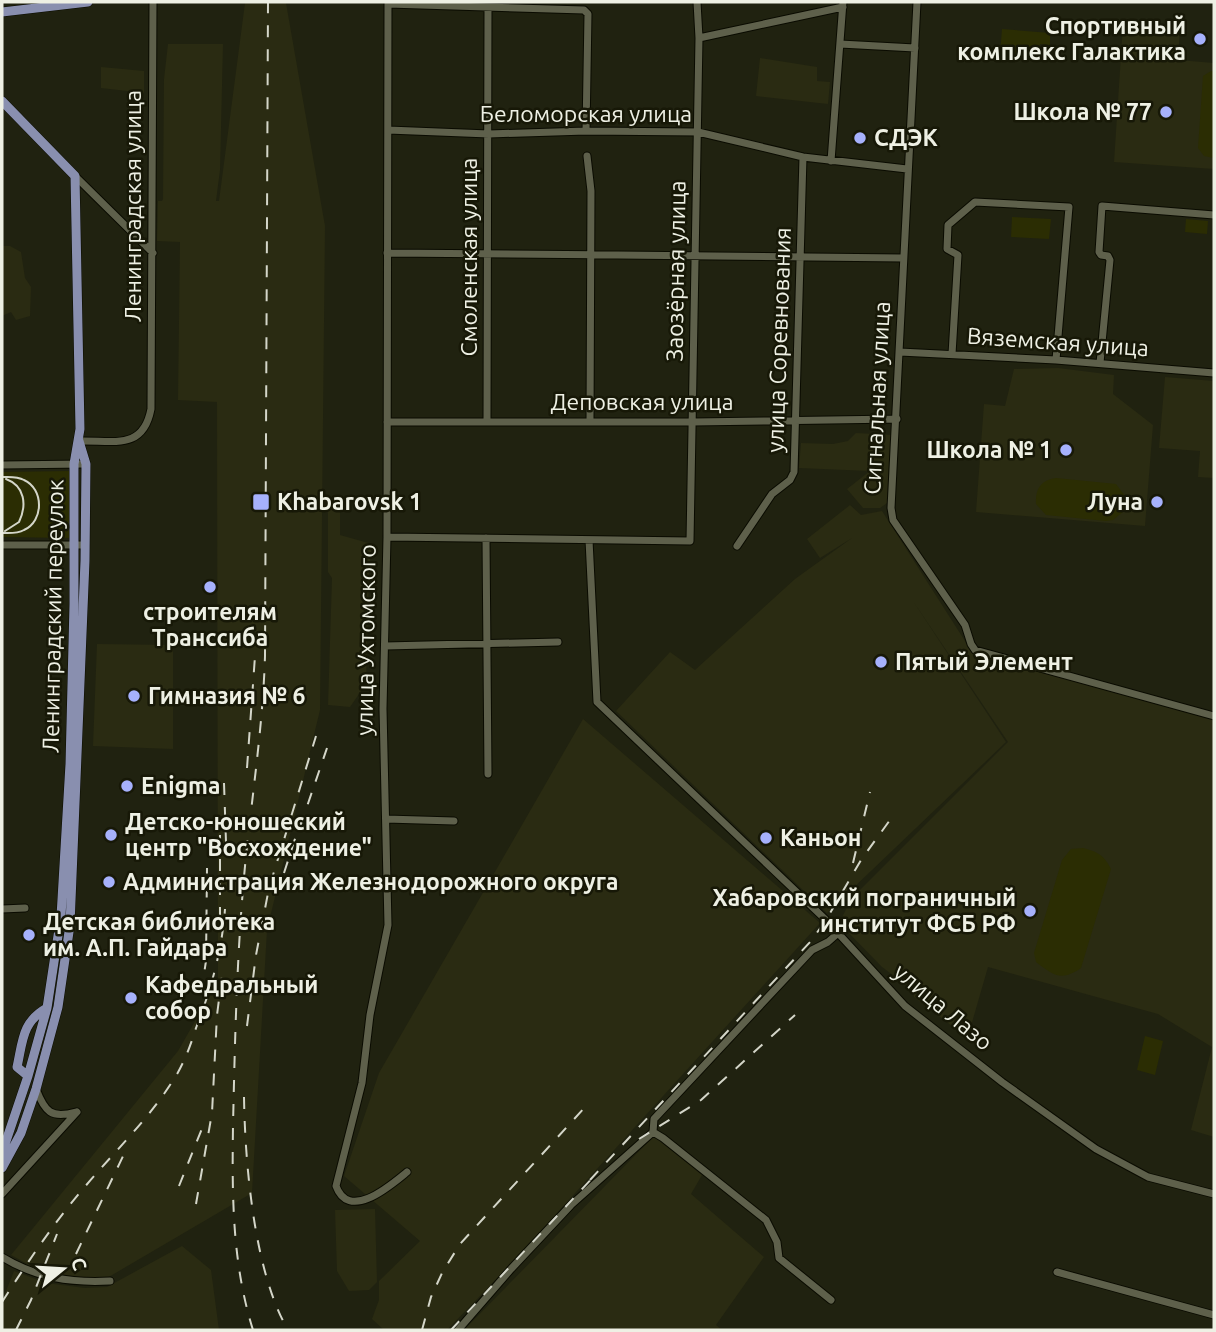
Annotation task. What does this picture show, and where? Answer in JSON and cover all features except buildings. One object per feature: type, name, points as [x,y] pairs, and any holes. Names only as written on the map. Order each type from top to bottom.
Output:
[{"type":"main road","points":[[2,12],[88,2]]},
{"type":"main road","points":[[2,101],[75,176]]},
{"type":"main road","name":"Ленинградский переулок","points":[[2,1153],[47,1008],[62,902],[70,751],[74,464],[79,441],[75,176]]},
{"type":"main road","name":"Ленинградский переулок","points":[[2,1168],[21,1133],[36,1089],[58,1007],[70,925],[86,545],[86,464],[79,441]]},
{"type":"main road","points":[[28,1076],[18,1067],[23,1042],[30,1020],[47,1008]]},
{"type":"street","name":"Ленинградская улица","points":[[79,441],[134,439],[146,429],[151,410],[153,2]]},
{"type":"street","name":"Заозёрная улица","points":[[589,540],[690,541],[698,132],[697,2]]},
{"type":"street","name":"Сигнальная улица","points":[[917,2],[891,508],[893,520],[965,625],[975,650],[1214,716]]},
{"type":"street","points":[[388,3],[581,9],[587,14],[586,131]]},
{"type":"street","name":"улица Ухтомского","points":[[388,3],[387,537],[383,709],[388,925],[370,1015],[362,1083],[335,1186],[341,1196],[352,1200],[366,1200],[381,1193],[407,1172]]},
{"type":"street","points":[[699,38],[843,4],[831,161]]},
{"type":"street","name":"Смоленская улица","points":[[487,422],[488,8]]},
{"type":"street","points":[[840,44],[915,48]]},
{"type":"street","name":"Беломорская улица","points":[[388,130],[489,134],[698,132],[831,161],[907,169]]},
{"type":"street","points":[[587,156],[591,191],[590,422]]},
{"type":"street","name":"улица Соревнования","points":[[737,546],[772,494],[790,480],[794,472],[803,156]]},
{"type":"street","points":[[75,176],[153,253]]},
{"type":"street","points":[[951,354],[958,255],[947,249],[948,225],[975,202],[1069,207],[1056,360]]},
{"type":"street","points":[[1100,363],[1110,260],[1099,252],[1102,206],[1214,215]]},
{"type":"street","points":[[387,253],[903,258]]},
{"type":"street","name":"Вяземская улица","points":[[900,352],[1056,360],[1214,373]]},
{"type":"street","name":"Деповская улица","points":[[387,422],[897,419]]},
{"type":"street","points":[[2,465],[86,464]]},
{"type":"street","points":[[387,537],[589,540]]},
{"type":"street","points":[[486,538],[488,774]]},
{"type":"street","name":"улица Лазо","points":[[589,540],[597,702],[806,901],[905,1006],[1056,1123],[1121,1164],[1148,1177],[1214,1194]]},
{"type":"street","points":[[2,545],[86,545]]},
{"type":"street","points":[[385,646],[558,642]]},
{"type":"street","points":[[386,819],[454,821]]},
{"type":"street","points":[[2,909],[25,908]]},
{"type":"street","points":[[458,1330],[571,1205],[653,1132],[654,1119],[811,950],[837,934]]},
{"type":"street","points":[[2,1194],[77,1112],[62,1116],[49,1112],[36,1089]]},
{"type":"street","points":[[653,1132],[766,1220],[776,1241],[779,1258],[831,1300]]},
{"type":"street","points":[[2,1185],[22,1172]]},
{"type":"street","points":[[2,1258],[23,1270],[40,1275],[84,1282],[110,1281]]},
{"type":"street","points":[[1057,1272],[1214,1315]]},
{"type":"shaded area","points":[[245,3],[286,3],[325,226],[320,710],[267,930],[252,1193],[107,1278],[44,1273],[11,1255],[178,1051],[218,981],[217,402],[178,400],[180,242],[157,241],[158,201],[163,199],[164,79],[168,44],[223,44],[220,170],[216,201],[219,201]]},
{"type":"shaded area","name":"Школа № 77","points":[[1123,25],[1180,29],[1178,60],[1214,63],[1214,169],[1114,162]]},
{"type":"shaded area","points":[[1002,29],[1050,33],[1050,45],[1040,44],[1039,57],[1000,54]]},
{"type":"shaded area","points":[[760,58],[817,67],[817,81],[830,82],[828,104],[756,96]]},
{"type":"shaded area","points":[[101,67],[144,71],[144,93],[101,88]]},
{"type":"shaded area","points":[[1214,71],[1214,158],[1204,156],[1198,148],[1203,76]]},
{"type":"shaded area","points":[[1012,217],[1051,219],[1049,239],[1011,237]]},
{"type":"shaded area","points":[[1186,219],[1208,221],[1207,234],[1185,232]]},
{"type":"shaded area","points":[[2,246],[10,246],[21,252],[25,278],[31,287],[30,316],[16,320],[11,312],[2,316]]},
{"type":"shaded area","name":"Школа № 1","points":[[1058,368],[1114,375],[1113,394],[1153,425],[1145,526],[976,512],[984,404],[1005,406],[1014,369]]},
{"type":"shaded area","points":[[1165,377],[1214,381],[1214,478],[1198,477],[1200,451],[1159,448]]},
{"type":"shaded area","points":[[856,433],[893,435],[887,503],[880,508],[863,508],[847,489],[870,471],[799,468],[801,443],[833,444],[848,441]]},
{"type":"shaded area","points":[[70,471],[70,538],[2,537],[2,472]]},
{"type":"shaded area","points":[[1056,478],[1116,484],[1125,496],[1124,511],[1113,520],[1106,521],[1046,515],[1036,504],[1037,494],[1043,483]]},
{"type":"shaded area","points":[[850,505],[861,515],[882,511],[972,652],[1214,720],[1214,1137],[1191,1130],[1212,1047],[1158,1014],[988,967],[971,1026],[956,1029],[914,997],[913,990],[882,967],[839,923],[852,898],[1008,742],[913,601],[1006,742],[827,913],[616,711],[670,652],[695,670],[795,579],[852,538],[820,558],[807,539]]},
{"type":"shaded area","points":[[328,508],[340,509],[340,535],[372,544],[366,684],[350,707],[328,705],[332,578],[328,572]]},
{"type":"shaded area","name":"Гимназия № 6","points":[[97,644],[173,645],[173,749],[93,746]]},
{"type":"shaded area","points":[[583,719],[820,923],[508,1267],[447,1330],[384,1330],[372,1319],[379,1300],[379,1281],[420,1241],[344,1176],[379,1073]]},
{"type":"shaded area","points":[[1083,848],[1100,855],[1111,869],[1081,968],[1062,976],[1036,962],[1034,953],[1062,860],[1071,849]]},
{"type":"shaded area","points":[[1145,1036],[1163,1041],[1155,1075],[1137,1070]]},
{"type":"shaded area","points":[[654,1136],[702,1175],[691,1194],[764,1257],[716,1325],[722,1330],[464,1330]]},
{"type":"shaded area","points":[[375,1209],[377,1282],[369,1290],[349,1291],[337,1271],[335,1210]]},
{"type":"shaded area","points":[[182,1246],[211,1270],[219,1330],[2,1330],[2,1301],[14,1271],[46,1283],[85,1288],[107,1287]]},
{"type":"tram line","points":[[2,477],[19,478],[31,484],[39,505],[31,526],[19,532],[2,533]]},
{"type":"tram line","points":[[5,531],[19,522],[23,509],[21,491],[6,479]]},
{"type":"railway","points":[[253,1330],[237,1254],[233,1203],[233,1126],[240,923],[265,656],[268,2]]},
{"type":"railway","points":[[247,768],[255,656]]},
{"type":"railway","points":[[247,1026],[256,955],[269,888],[316,736]]},
{"type":"railway","points":[[300,827],[327,748]]},
{"type":"railway","points":[[224,783],[226,842]]},
{"type":"railway","points":[[853,863],[870,792]]},
{"type":"railway","points":[[284,873],[301,820]]},
{"type":"railway","points":[[590,1180],[811,941],[861,860],[890,820]]},
{"type":"railway","points":[[220,831],[220,919]]},
{"type":"railway","points":[[201,993],[206,961],[207,868]]},
{"type":"railway","points":[[2,1302],[61,1216],[152,1110],[176,1076],[189,1049],[211,984],[225,909]]},
{"type":"railway","points":[[196,1204],[212,1113],[217,1015],[222,976]]},
{"type":"railway","points":[[639,1139],[701,1100],[795,1015]]},
{"type":"railway","points":[[244,1097],[249,1185],[259,1248],[276,1306],[288,1330]]},
{"type":"railway","points":[[422,1330],[431,1297],[460,1244],[587,1105]]},
{"type":"railway","points":[[179,1186],[203,1126]]},
{"type":"railway","points":[[76,1254],[126,1150]]},
{"type":"railway","points":[[451,1330],[596,1174]]},
{"type":"railway","points":[[16,1330],[57,1234]]},
{"type":"place","name":"Спортивный комплекс Галактика","points":[[1200,39]]},
{"type":"place","name":"Школа № 77","points":[[1166,112]]},
{"type":"place","name":"СДЭК","points":[[860,138]]},
{"type":"place","name":"Школа № 1","points":[[1066,450]]},
{"type":"place","name":"Khabarovsk 1","points":[[261,502]]},
{"type":"place","name":"Луна","points":[[1157,502]]},
{"type":"place","name":"строителям Транссиба","points":[[210,587]]},
{"type":"place","name":"Пятый Элемент","points":[[881,662]]},
{"type":"place","name":"Гимназия № 6","points":[[134,696]]},
{"type":"place","name":"Enigma","points":[[127,786]]},
{"type":"place","name":"Детско-юношеский центр \"Восхождение\"","points":[[111,835]]},
{"type":"place","name":"Каньон","points":[[766,838]]},
{"type":"place","name":"Администрация Железнодорожного округа","points":[[109,882]]},
{"type":"place","name":"Хабаровский пограничный институт ФСБ РФ","points":[[1030,911]]},
{"type":"place","name":"Детская библиотека им. А.П. Гайдара","points":[[29,935]]},
{"type":"place","name":"Кафедральный собор","points":[[131,998]]}]
